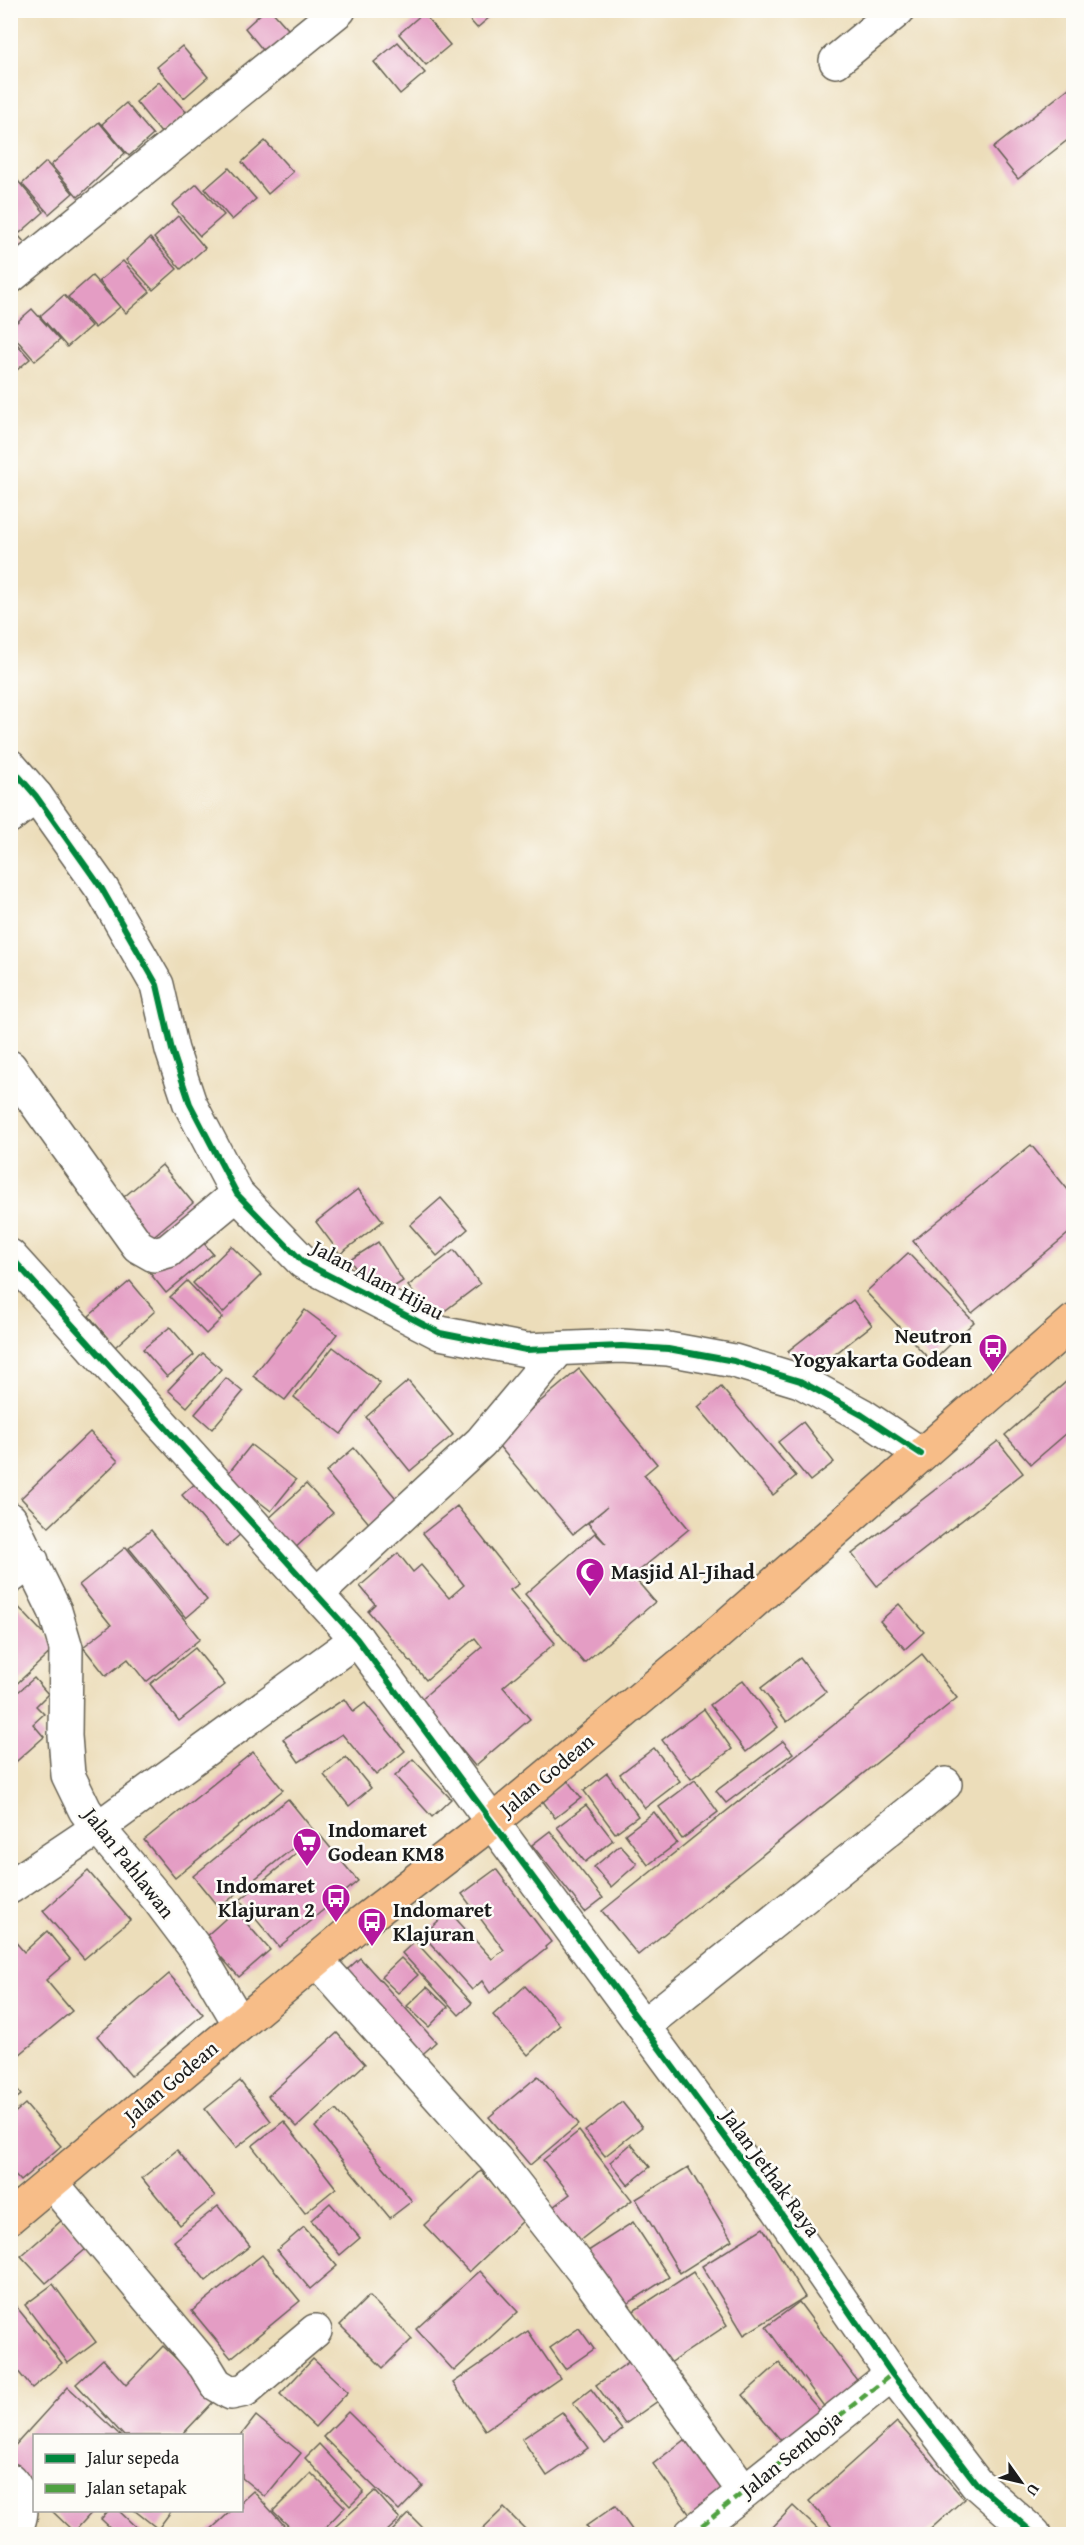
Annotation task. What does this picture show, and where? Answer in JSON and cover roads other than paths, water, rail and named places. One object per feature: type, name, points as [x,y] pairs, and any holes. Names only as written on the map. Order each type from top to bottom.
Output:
[{"type":"main road","name":"Jalan Godean","points":[[10,2217],[362,1922],[492,1822],[702,1647],[1074,1321]]},
{"type":"street","points":[[10,277],[339,10]]},
{"type":"street","points":[[836,61],[898,10]]},
{"type":"street","name":"Jalan Alam Hijau","points":[[10,766],[36,796],[102,889],[157,985],[172,1050],[190,1104],[237,1194],[303,1262],[440,1333],[526,1350],[621,1346],[668,1349],[734,1361],[800,1381],[862,1415],[921,1454]]},
{"type":"street","points":[[10,816],[36,796]]},
{"type":"street","points":[[10,1067],[138,1246],[154,1255],[168,1251],[237,1194]]},
{"type":"street","name":"Jalan Jethak Raya","points":[[10,1256],[357,1639],[778,2209],[892,2374],[976,2483],[1034,2535]]},
{"type":"street","points":[[317,1594],[481,1442],[559,1348]]},
{"type":"street","name":"Jalan Pahlawan","points":[[10,1519],[21,1569],[55,1611],[66,1648],[65,1736],[68,1775],[85,1809],[98,1828],[158,1899],[195,1948],[240,2024]]},
{"type":"street","points":[[10,1887],[98,1828],[357,1639]]},
{"type":"street","points":[[643,2026],[945,1784]]},
{"type":"street","points":[[317,1960],[496,2160],[583,2271],[744,2491]]},
{"type":"street","points":[[51,2182],[205,2366],[216,2384],[231,2393],[245,2390],[315,2331]]},
{"type":"street","name":"Jalan Semboja","points":[[691,2535],[892,2374]]},
{"type":"street","points":[[10,2480],[21,2501],[21,2515],[11,2535]]},
{"type":"place","name":"Neutron Yogyakarta Godean","points":[[993,1374]]},
{"type":"place","name":"Masjid Al-Jihad","points":[[590,1598]]},
{"type":"place","name":"Indomaret Godean KM8","points":[[307,1868]]},
{"type":"place","name":"Indomaret Klajuran 2","points":[[336,1924]]},
{"type":"place","name":"Indomaret Klajuran","points":[[372,1948]]}]
